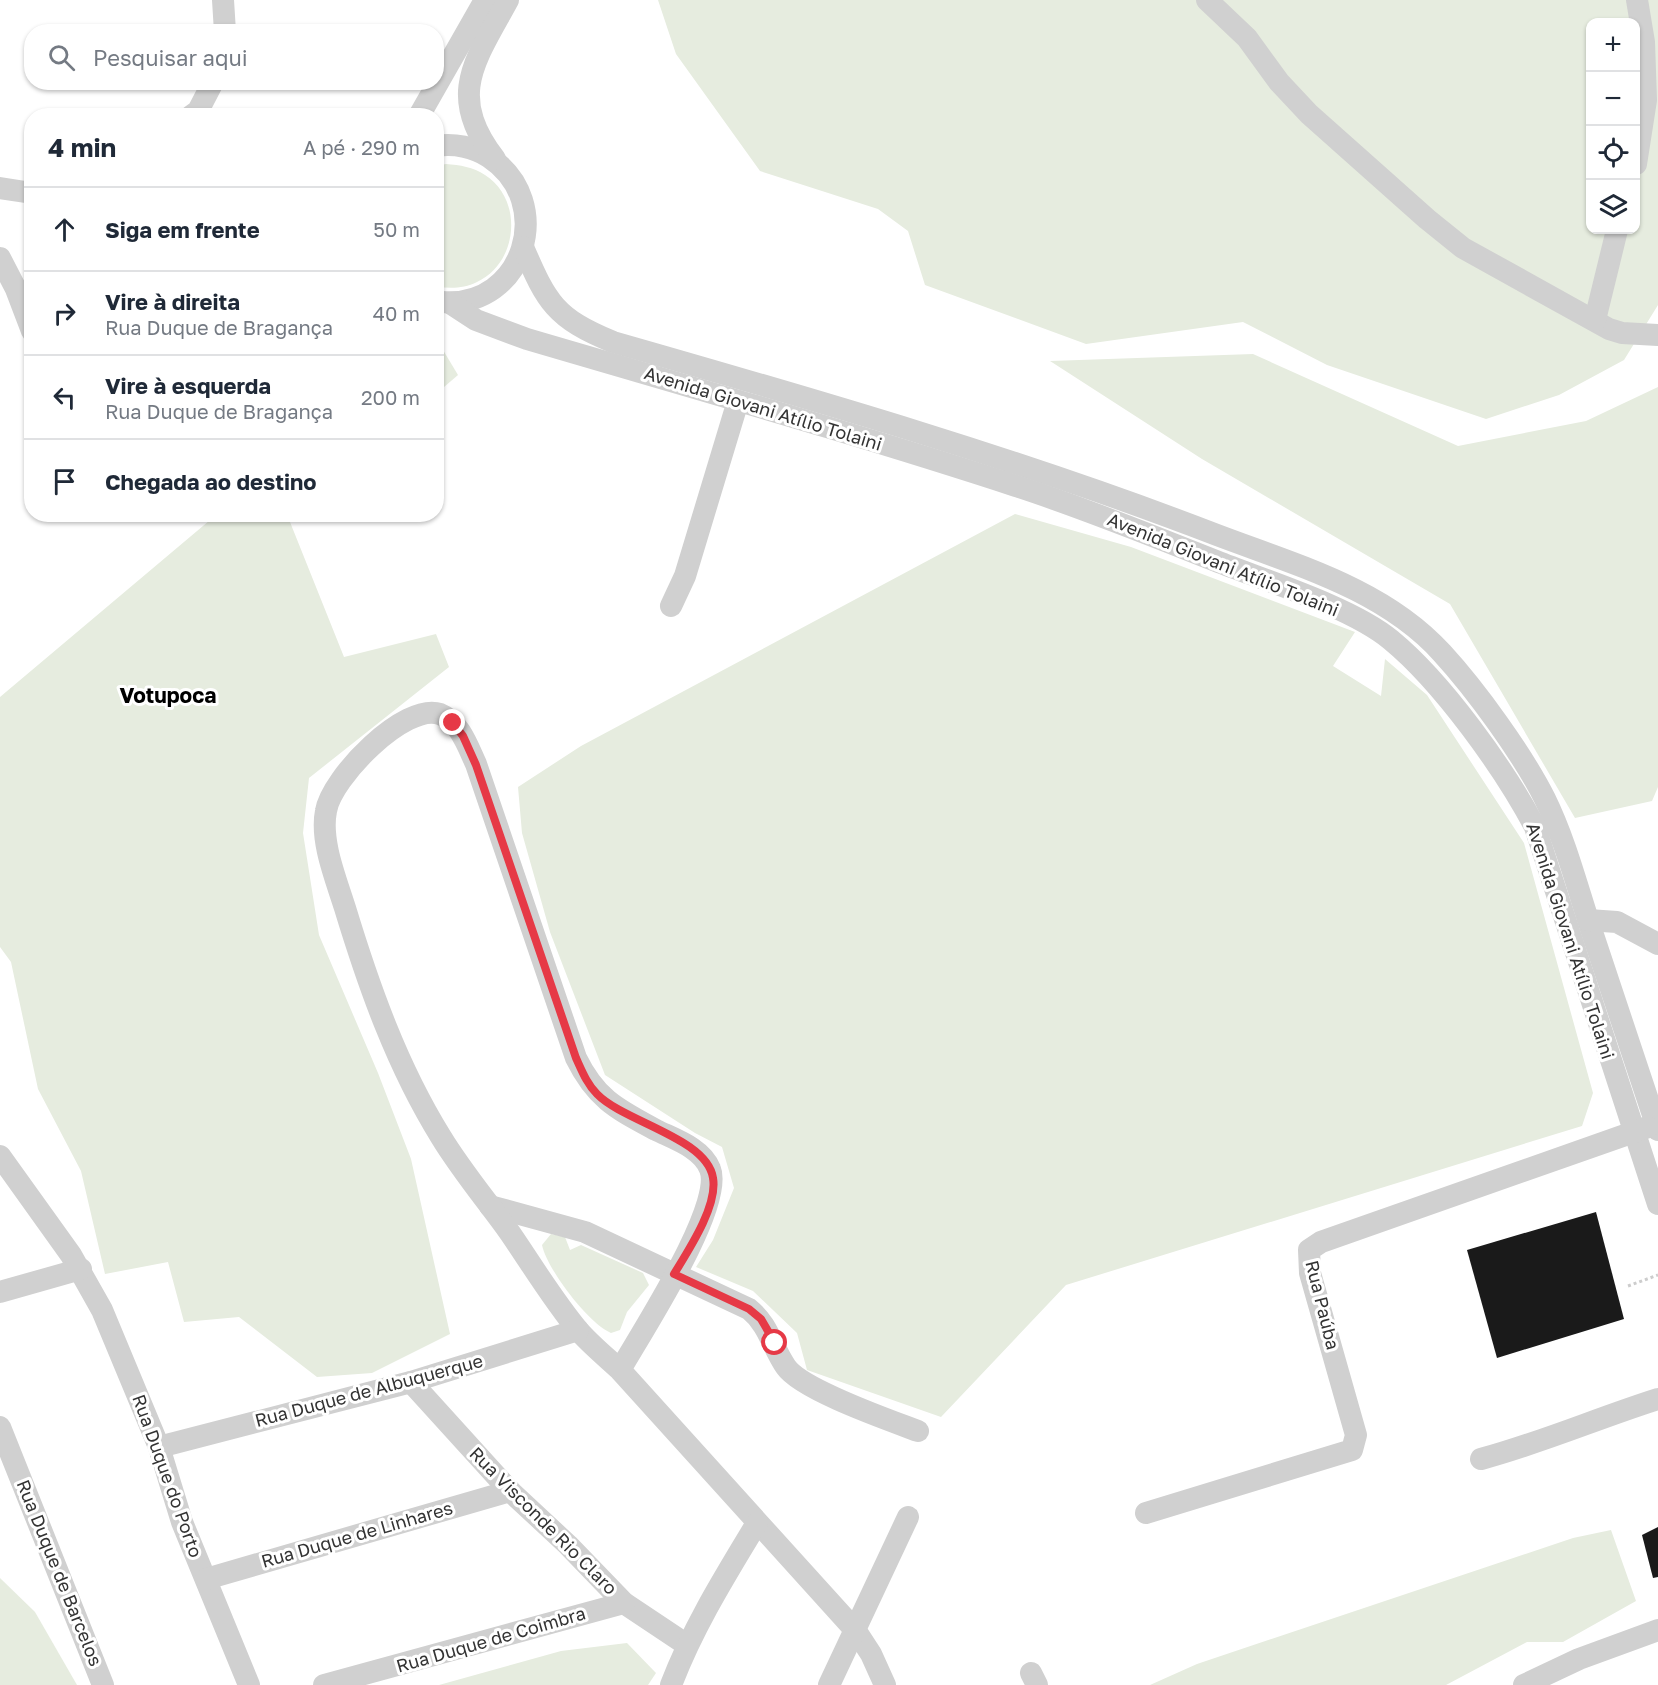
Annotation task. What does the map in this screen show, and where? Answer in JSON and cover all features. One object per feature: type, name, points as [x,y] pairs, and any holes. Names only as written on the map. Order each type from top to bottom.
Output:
[{"type":"street","points":[[221,24],[223,0]]},
{"type":"street","points":[[444,72],[485,0]]},
{"type":"street","points":[[444,303],[474,299],[496,287],[513,269],[524,247],[527,225],[524,202],[514,182],[483,143],[474,124],[468,101],[470,75],[508,0]]},
{"type":"street","points":[[1207,0],[1247,38],[1280,82],[1309,114],[1427,219],[1473,254],[1622,333],[1658,335]]},
{"type":"street","points":[[1637,0],[1644,42],[1646,100],[1640,135]]},
{"type":"street","points":[[200,108],[209,90]]},
{"type":"street","points":[[424,108],[434,90]]},
{"type":"street","points":[[444,146],[462,146],[481,152],[500,164]]},
{"type":"street","points":[[0,188],[24,192]]},
{"type":"street","points":[[1595,320],[1616,234]]},
{"type":"street","name":"Avenida Giovani Atílio Tolaini","points":[[524,247],[547,299],[564,318],[584,330],[613,342],[1002,457],[1141,506],[1382,602],[1413,624],[1443,653],[1518,756],[1544,797],[1567,852],[1657,1127]]},
{"type":"street","points":[[0,258],[24,310]]},
{"type":"street","name":"Avenida Giovani Atílio Tolaini","points":[[444,304],[476,320],[527,339],[1029,490],[1323,604],[1361,621],[1389,638],[1420,667],[1457,711],[1519,797],[1535,827],[1658,1204]]},
{"type":"street","points":[[671,606],[685,576],[738,401]]},
{"type":"street","points":[[620,1370],[696,1237],[712,1194],[714,1178],[710,1167],[693,1149],[616,1109],[597,1094],[586,1078],[463,736],[453,723],[441,715],[429,712],[417,714],[402,723],[351,766],[333,792],[326,810],[326,830],[334,871],[380,1013],[408,1077],[442,1138],[578,1330],[620,1370],[856,1631],[871,1654],[885,1685]]},
{"type":"street","points":[[1588,920],[1617,922],[1658,944]]},
{"type":"street","points":[[1634,1132],[1657,1127]]},
{"type":"street","name":"Rua Paúba","points":[[1146,1513],[1352,1450],[1356,1435],[1310,1273],[1310,1250],[1321,1242],[1634,1132]]},
{"type":"street","name":"Rua Duque do Porto","points":[[0,1156],[81,1269],[102,1310],[159,1447],[182,1522],[249,1685]]},
{"type":"street","points":[[490,1206],[585,1232],[749,1309],[761,1319],[786,1368],[809,1387],[918,1431]]},
{"type":"street","points":[[0,1292],[81,1269]]},
{"type":"street","name":"Rua Duque de Albuquerque","points":[[159,1447],[411,1382],[578,1330]]},
{"type":"street","name":"Rua Visconde Rio Claro","points":[[411,1382],[510,1491],[568,1545],[624,1603],[687,1645]]},
{"type":"street","points":[[1481,1459],[1541,1442],[1602,1416],[1658,1399]]},
{"type":"street","name":"Rua Duque de Barcelos","points":[[0,1427],[103,1685]]},
{"type":"street","name":"Rua Duque de Linhares","points":[[206,1579],[510,1491]]},
{"type":"street","points":[[829,1685],[908,1518]]},
{"type":"street","points":[[672,1685],[687,1645],[712,1596],[757,1523]]},
{"type":"street","name":"Rua Duque de Coimbra","points":[[324,1685],[624,1603]]},
{"type":"street","points":[[1524,1685],[1579,1659],[1658,1630]]},
{"type":"path","points":[[1628,1286],[1658,1275]]},
{"type":"shaded area","points":[[658,0],[1658,0],[1658,305],[1624,360],[1559,395],[1486,419],[1327,365],[1243,322],[1086,344],[925,285],[908,231],[878,209],[760,171],[676,54]]},
{"type":"shaded area","points":[[444,164],[466,167],[485,175],[498,186],[506,200],[510,215],[511,231],[508,246],[501,261],[491,273],[477,282],[457,288],[444,287]]},
{"type":"shaded area","points":[[444,352],[458,375],[444,387]]},
{"type":"shaded area","points":[[1253,354],[1458,446],[1586,421],[1658,387],[1658,787],[1652,801],[1575,818],[1450,604],[1202,459],[1050,361]]},
{"type":"shaded area","points":[[1015,514],[1131,547],[1355,632],[1333,666],[1381,696],[1385,659],[1427,695],[1524,843],[1593,1093],[1582,1126],[1066,1285],[941,1417],[807,1370],[797,1333],[753,1291],[696,1267],[713,1240],[734,1188],[722,1147],[695,1133],[605,1075],[550,932],[522,833],[518,787],[581,746]]},
{"type":"shaded area","points":[[208,522],[290,522],[344,657],[436,634],[449,667],[309,778],[303,833],[319,935],[378,1073],[411,1159],[450,1334],[372,1373],[317,1377],[239,1317],[184,1322],[168,1262],[105,1274],[81,1171],[38,1089],[11,962],[0,947],[0,697]]},
{"type":"shaded area","points":[[551,1234],[565,1237],[570,1250],[581,1245],[643,1273],[649,1285],[627,1312],[620,1330],[611,1333],[602,1327],[580,1307],[560,1281],[542,1245]]},
{"type":"shaded area","points":[[1611,1530],[1636,1601],[1563,1642],[1527,1642],[1446,1685],[1150,1685],[1197,1664],[1573,1538]]},
{"type":"shaded area","points":[[0,1578],[35,1612],[77,1685],[0,1685]]},
{"type":"shaded area","points":[[627,1643],[656,1673],[648,1685],[439,1685],[561,1651]]},
{"type":"building","points":[[1596,1212],[1624,1319],[1497,1358],[1467,1250]]},
{"type":"building","points":[[1658,1527],[1658,1577],[1653,1578],[1642,1535]]},
{"type":"district","name":"Votupoca","points":[[168,696]]},
{"type":"route","points":[[453,723],[463,736],[476,765],[576,1058],[586,1078],[597,1094],[616,1109],[693,1149],[704,1158],[710,1167],[714,1178],[712,1194],[696,1237],[674,1274],[749,1309],[761,1319],[775,1343]]}]
